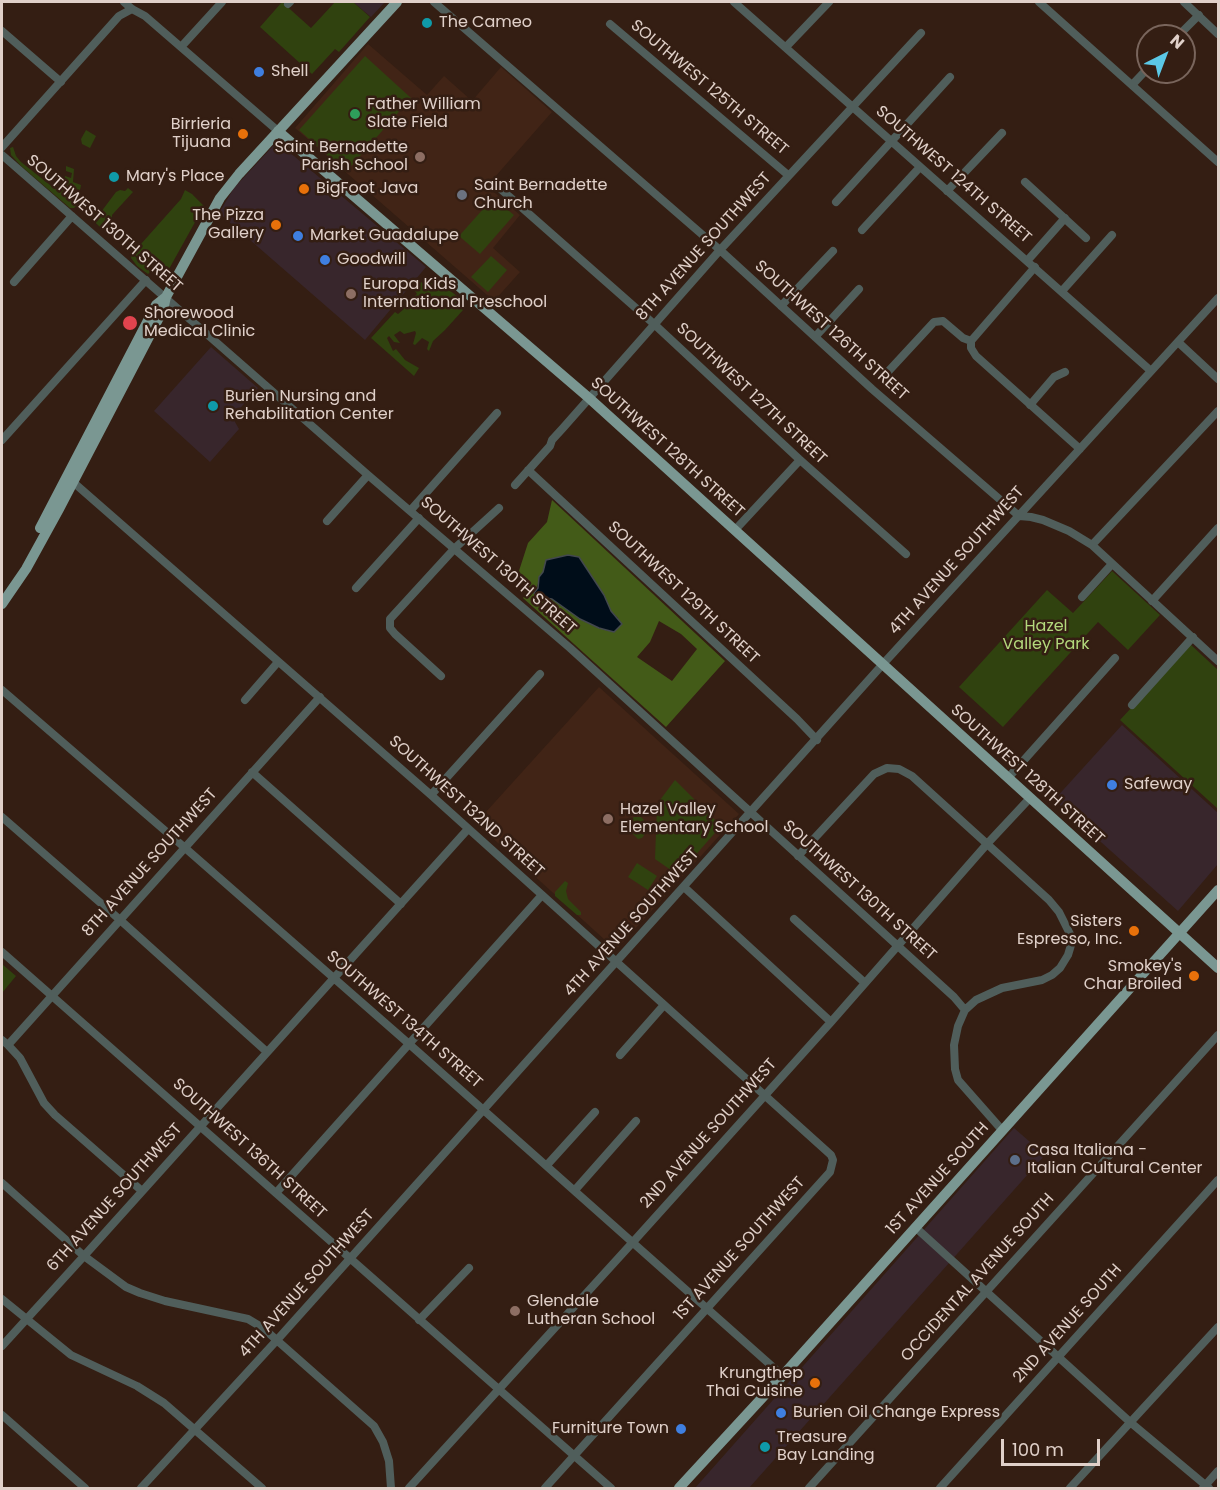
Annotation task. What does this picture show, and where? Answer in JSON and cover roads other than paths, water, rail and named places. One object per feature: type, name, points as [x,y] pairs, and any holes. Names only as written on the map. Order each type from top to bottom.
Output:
[{"type":"main road","points":[[2,604],[26,569],[73,482],[164,310],[166,297],[223,193],[397,2]]},
{"type":"main road","name":"SOUTHWEST 128TH STREET","points":[[278,131],[590,398],[1218,968]]},
{"type":"main road","points":[[2,592],[31,547],[156,305],[166,297]]},
{"type":"main road","name":"1ST AVENUE SOUTH","points":[[680,1488],[1218,890]]},
{"type":"street","name":"SOUTHWEST 128TH STREET","points":[[124,2],[140,12],[278,131]]},
{"type":"street","points":[[181,47],[222,2]]},
{"type":"street","name":"SOUTHWEST 126TH STREET","points":[[434,2],[720,250],[815,338],[1018,516]]},
{"type":"street","name":"SOUTHWEST 124TH STREET","points":[[734,2],[1151,371]]},
{"type":"street","points":[[786,47],[829,2]]},
{"type":"street","points":[[1039,2],[1218,162]]},
{"type":"street","points":[[1184,2],[1218,34]]},
{"type":"street","points":[[2,147],[119,16],[132,9]]},
{"type":"street","points":[[1190,24],[1199,15]]},
{"type":"street","name":"SOUTHWEST 125TH STREET","points":[[610,24],[788,175]]},
{"type":"street","points":[[2,31],[61,82]]},
{"type":"street","name":"8TH AVENUE SOUTHWEST","points":[[515,485],[720,250],[921,33]]},
{"type":"street","points":[[836,202],[950,78]]},
{"type":"street","points":[[1132,84],[1136,80]]},
{"type":"street","points":[[948,191],[1002,133]]},
{"type":"street","name":"SOUTHWEST 130TH STREET","points":[[2,155],[570,648],[954,997],[965,1010]]},
{"type":"street","points":[[862,230],[920,167]]},
{"type":"street","points":[[1025,182],[1086,238]]},
{"type":"street","name":"SOUTHWEST 127TH STREET","points":[[495,184],[654,324],[800,460],[906,554]]},
{"type":"street","points":[[14,282],[72,216]]},
{"type":"street","points":[[1027,261],[1065,218]]},
{"type":"street","points":[[1062,291],[1112,235]]},
{"type":"street","points":[[781,306],[833,250]]},
{"type":"street","points":[[1035,267],[971,341],[971,348],[976,356],[1080,449]]},
{"type":"street","points":[[2,440],[146,280]]},
{"type":"street","points":[[815,338],[860,289]]},
{"type":"street","name":"4TH AVENUE SOUTHWEST","points":[[141,1488],[277,1340],[884,664],[1218,298]]},
{"type":"street","name":"SOUTHWEST 126TH STREET","points":[[884,376],[934,322],[943,321],[963,338],[971,341]]},
{"type":"street","points":[[1178,342],[1218,379]]},
{"type":"street","points":[[1030,405],[1054,377],[1065,372]]},
{"type":"street","points":[[1092,545],[1218,411]]},
{"type":"street","points":[[410,511],[497,412]]},
{"type":"street","points":[[735,530],[800,460]]},
{"type":"street","name":"SOUTHWEST 129TH STREET","points":[[528,470],[817,740]]},
{"type":"street","points":[[327,521],[368,475]]},
{"type":"street","name":"SOUTHWEST 132ND STREET","points":[[73,482],[432,795],[826,1149],[833,1160]]},
{"type":"street","points":[[441,676],[395,634],[390,628],[390,619],[455,548],[499,508]]},
{"type":"street","points":[[1018,516],[1044,520],[1092,545],[1215,658],[1218,648]]},
{"type":"street","points":[[357,588],[419,518]]},
{"type":"street","points":[[1152,601],[1218,528]]},
{"type":"street","points":[[1082,597],[1112,564]]},
{"type":"street","points":[[1132,705],[1193,637]]},
{"type":"street","points":[[1008,778],[1114,658]]},
{"type":"street","points":[[244,700],[278,662]]},
{"type":"street","points":[[432,795],[540,674]]},
{"type":"street","name":"SOUTHWEST 134TH STREET","points":[[2,690],[334,978],[783,1376]]},
{"type":"street","name":"8TH AVENUE SOUTHWEST","points":[[5,1042],[52,995],[320,697]]},
{"type":"street","points":[[798,856],[867,780],[887,768],[899,769],[912,776],[1049,900],[1059,912],[1070,934],[1071,945],[1060,968],[1042,980],[1002,988],[976,1000],[965,1010],[956,1035],[955,1069],[958,1080],[1002,1130]]},
{"type":"street","points":[[252,772],[401,904]]},
{"type":"street","name":"2ND AVENUE SOUTHWEST","points":[[409,1488],[831,1022],[1030,798]]},
{"type":"street","points":[[2,817],[267,1052]]},
{"type":"street","name":"6TH AVENUE SOUTHWEST","points":[[2,1346],[468,829]]},
{"type":"street","points":[[684,887],[831,1022]]},
{"type":"street","points":[[276,1193],[542,895]]},
{"type":"street","points":[[794,918],[865,984]]},
{"type":"street","name":"SOUTHWEST 136TH STREET","points":[[2,952],[611,1488]]},
{"type":"street","points":[[620,1055],[664,1005]]},
{"type":"street","name":"OCCIDENTAL AVENUE SOUTH","points":[[809,1488],[1218,1035]]},
{"type":"street","points":[[5,1042],[20,1058],[44,1103],[142,1191]]},
{"type":"street","points":[[548,1166],[596,1112]]},
{"type":"street","points":[[575,1190],[636,1121]]},
{"type":"street","name":"1ST AVENUE SOUTHWEST","points":[[545,1488],[830,1172],[833,1160]]},
{"type":"street","name":"2ND AVENUE SOUTH","points":[[940,1488],[1218,1180]]},
{"type":"street","points":[[2,1183],[84,1257],[112,1278],[140,1293],[248,1319],[263,1328],[374,1426],[389,1461],[391,1488]]},
{"type":"street","points":[[915,1227],[1130,1422],[1206,1487],[1218,1471]]},
{"type":"street","points":[[419,1320],[469,1268]]},
{"type":"street","points":[[2,1299],[25,1320],[71,1355],[153,1395],[262,1488]]},
{"type":"street","points":[[1070,1488],[1218,1327]]},
{"type":"street","points":[[2,1415],[85,1488]]},
{"type":"water","points":[[568,555],[579,557],[604,595],[611,611],[622,624],[614,632],[580,619],[552,599],[545,598],[539,601],[534,593],[538,588],[539,577],[546,560]]},
{"type":"place","name":"The Cameo","points":[[427,23]]},
{"type":"place","name":"Shell","points":[[259,72]]},
{"type":"place","name":"Father William Slate Field","points":[[355,114]]},
{"type":"place","name":"Birrieria Tijuana","points":[[243,134]]},
{"type":"place","name":"Saint Bernadette Parish School","points":[[420,157]]},
{"type":"place","name":"Mary's Place","points":[[114,177]]},
{"type":"place","name":"BigFoot Java","points":[[304,189]]},
{"type":"place","name":"Saint Bernadette Church","points":[[462,195]]},
{"type":"place","name":"The Pizza Gallery","points":[[276,225]]},
{"type":"place","name":"Market Guadalupe","points":[[298,236]]},
{"type":"place","name":"Goodwill","points":[[325,260]]},
{"type":"place","name":"Europa Kids International Preschool","points":[[351,294]]},
{"type":"place","name":"Shorewood Medical Clinic","points":[[130,323]]},
{"type":"place","name":"Burien Nursing and Rehabilitation Center","points":[[213,406]]},
{"type":"place","name":"Safeway","points":[[1112,785]]},
{"type":"place","name":"Hazel Valley Elementary School","points":[[608,819]]},
{"type":"place","name":"Sisters Espresso, Inc.","points":[[1134,931]]},
{"type":"place","name":"Smokey's Char Broiled","points":[[1194,976]]},
{"type":"place","name":"Casa Italiana - Italian Cultural Center","points":[[1015,1160]]},
{"type":"place","name":"Glendale Lutheran School","points":[[515,1311]]},
{"type":"place","name":"Krungthep Thai Cuisine","points":[[815,1383]]},
{"type":"place","name":"Burien Oil Change Express","points":[[781,1413]]},
{"type":"place","name":"Furniture Town","points":[[681,1429]]},
{"type":"place","name":"Treasure Bay Landing","points":[[765,1447]]},
{"type":"park label","name":"Hazel Valley Park","points":[[1046,636]]}]
